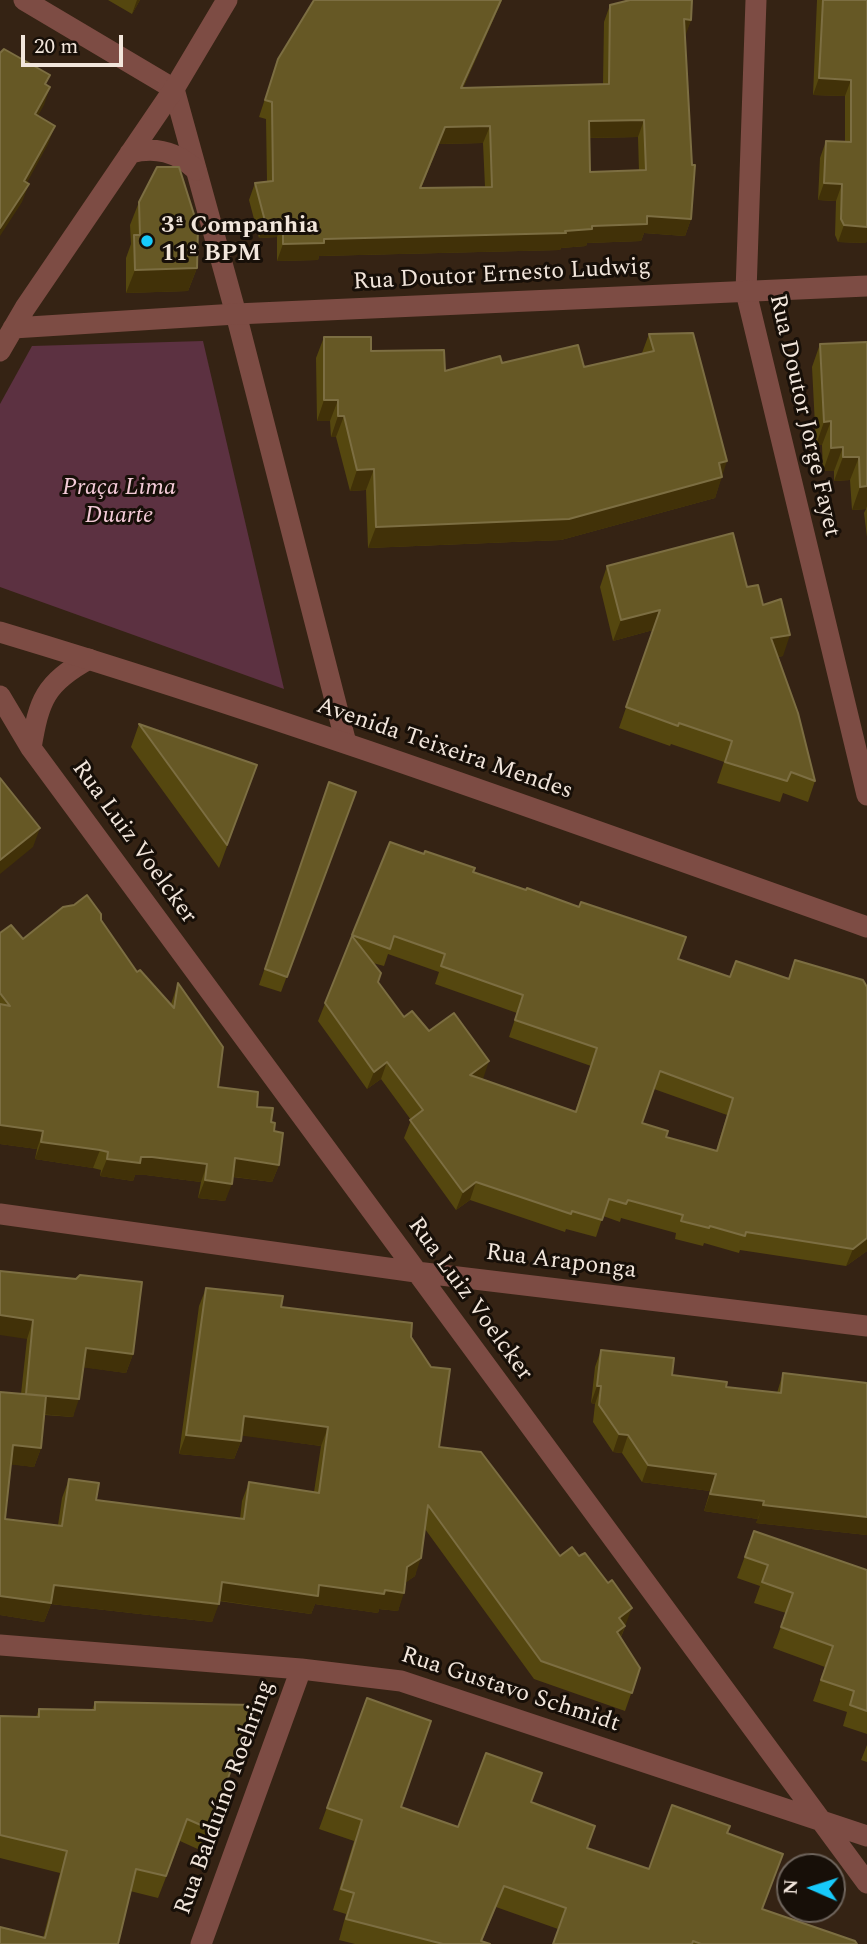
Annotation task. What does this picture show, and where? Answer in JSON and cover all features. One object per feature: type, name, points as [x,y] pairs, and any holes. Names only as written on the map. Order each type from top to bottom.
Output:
[{"type":"street","points":[[24,0],[174,89],[236,314],[346,743]]},
{"type":"street","points":[[0,351],[174,89],[226,0]]},
{"type":"street","name":"Rua Doutor Jorge Fayet","points":[[756,0],[746,292],[867,795]]},
{"type":"street","points":[[130,153],[141,150],[164,151],[176,155],[196,170]]},
{"type":"street","name":"Rua Doutor Ernesto Ludwig","points":[[13,328],[236,314],[867,286]]},
{"type":"street","name":"Avenida Teixeira Mendes","points":[[0,632],[346,743],[867,927]]},
{"type":"street","points":[[31,748],[36,719],[47,691],[65,672],[89,659]]},
{"type":"street","name":"Rua Luiz Voelcker","points":[[0,696],[31,748],[867,1882]]},
{"type":"street","name":"Rua Araponga","points":[[0,1214],[416,1272],[867,1326]]},
{"type":"street","name":"Rua Gustavo Schmidt","points":[[0,1645],[301,1669],[401,1681],[867,1836]]},
{"type":"street","name":"Rua Balduíno Roehring","points":[[201,1944],[301,1669]]},
{"type":"green space","name":"Praça Lima Duarte","points":[[203,341],[284,689],[0,587],[0,404],[32,346]]},
{"type":"building","points":[[314,0],[501,0],[461,88],[609,84],[610,5],[630,0],[692,0],[691,20],[684,19],[692,165],[695,165],[691,219],[647,216],[647,224],[592,226],[592,229],[565,231],[566,233],[324,239],[324,243],[283,244],[283,220],[265,221],[255,183],[273,181],[272,102],[265,100],[278,59]],"holes":[[[644,120],[646,170],[590,172],[589,121]],[[490,126],[492,187],[420,188],[445,127]]]},
{"type":"building","points":[[823,0],[867,0],[867,227],[844,225],[841,219],[842,184],[824,183],[826,141],[851,142],[851,80],[819,78]]},
{"type":"building","points":[[4,49],[50,75],[45,84],[50,87],[35,114],[55,126],[24,181],[29,184],[0,228],[0,53]]},
{"type":"building","points":[[157,167],[179,167],[198,227],[197,268],[135,270],[134,235],[140,235],[139,202]]},
{"type":"building","points":[[693,333],[727,461],[719,463],[722,477],[569,519],[376,527],[374,469],[357,470],[344,416],[338,416],[338,400],[324,400],[324,337],[371,337],[371,351],[444,350],[445,371],[500,356],[502,363],[578,345],[584,367],[654,351],[649,334]]},
{"type":"building","points":[[867,342],[867,486],[860,487],[859,457],[843,457],[843,447],[831,448],[831,421],[824,422],[820,344]]},
{"type":"building","points":[[733,533],[747,587],[758,585],[763,605],[781,599],[790,635],[771,638],[798,713],[815,781],[791,772],[787,781],[725,762],[732,741],[679,723],[678,726],[626,707],[660,610],[621,620],[607,566]]},
{"type":"building","points":[[139,724],[257,765],[227,845]]},
{"type":"building","points":[[0,778],[40,828],[0,860]]},
{"type":"building","points":[[329,782],[356,792],[287,977],[265,969]]},
{"type":"building","points":[[390,842],[475,868],[473,872],[526,890],[527,888],[579,907],[581,902],[686,937],[678,959],[730,977],[736,961],[789,979],[795,960],[863,980],[867,987],[867,1238],[853,1249],[746,1232],[745,1236],[681,1221],[683,1215],[628,1200],[626,1204],[609,1199],[602,1220],[572,1211],[571,1214],[476,1182],[463,1192],[410,1120],[423,1110],[387,1062],[374,1072],[325,1003],[352,936],[381,973],[378,982],[404,1017],[412,1011],[429,1031],[454,1013],[489,1061],[470,1075],[576,1112],[597,1048],[515,1020],[523,995],[441,966],[445,954],[394,936],[390,949],[352,935]],"holes":[[[660,1071],[733,1098],[717,1151],[666,1137],[668,1131],[642,1123]]]},
{"type":"building","points":[[87,895],[137,972],[140,970],[174,1008],[178,983],[223,1047],[218,1087],[258,1092],[257,1107],[273,1108],[271,1122],[275,1123],[274,1131],[283,1133],[279,1165],[235,1158],[232,1184],[205,1180],[207,1164],[152,1157],[141,1157],[140,1163],[107,1159],[108,1152],[41,1142],[43,1131],[0,1125],[0,1004],[10,1006],[0,993],[0,933],[11,925],[23,939],[63,907],[74,905]]},
{"type":"building","points":[[0,1271],[76,1279],[80,1275],[142,1282],[133,1354],[86,1348],[79,1399],[26,1394],[33,1320],[0,1315]]},
{"type":"building","points":[[206,1288],[283,1296],[281,1307],[412,1323],[411,1337],[431,1367],[450,1369],[439,1447],[481,1452],[560,1556],[572,1547],[579,1556],[585,1553],[608,1583],[612,1580],[632,1608],[619,1618],[625,1626],[617,1632],[640,1668],[632,1693],[541,1661],[428,1505],[421,1558],[407,1567],[404,1593],[385,1590],[384,1594],[319,1585],[318,1596],[222,1582],[219,1604],[54,1585],[51,1603],[0,1596],[0,1392],[46,1396],[41,1448],[13,1445],[5,1519],[62,1526],[69,1479],[99,1483],[96,1500],[244,1519],[249,1482],[319,1493],[328,1427],[244,1416],[241,1441],[186,1435]]},
{"type":"building","points":[[601,1350],[674,1358],[672,1375],[727,1382],[726,1387],[781,1393],[783,1373],[867,1383],[867,1517],[763,1505],[764,1501],[710,1494],[716,1474],[648,1465],[628,1435],[619,1434],[599,1405],[601,1386],[597,1386]]},
{"type":"building","points":[[754,1531],[867,1570],[867,1711],[850,1705],[854,1691],[821,1680],[833,1646],[781,1627],[793,1593],[762,1582],[768,1565],[745,1557]]},
{"type":"building","points":[[367,1698],[431,1721],[401,1807],[458,1827],[486,1753],[542,1773],[531,1802],[595,1826],[587,1848],[649,1869],[672,1805],[730,1826],[727,1833],[780,1853],[776,1853],[776,1872],[762,1909],[776,1914],[776,1923],[803,1923],[857,1944],[701,1944],[693,1941],[692,1944],[553,1944],[566,1908],[504,1886],[481,1941],[490,1944],[443,1944],[346,1919],[354,1893],[341,1889],[362,1820],[327,1808]]},
{"type":"building","points":[[95,1702],[254,1705],[210,1829],[187,1819],[166,1876],[136,1869],[118,1944],[0,1944],[0,1927],[45,1938],[67,1851],[0,1835],[0,1716],[39,1717],[39,1709],[95,1710]]},
{"type":"place","name":"3ª Companhia 11º BPM","points":[[147,241]]}]
